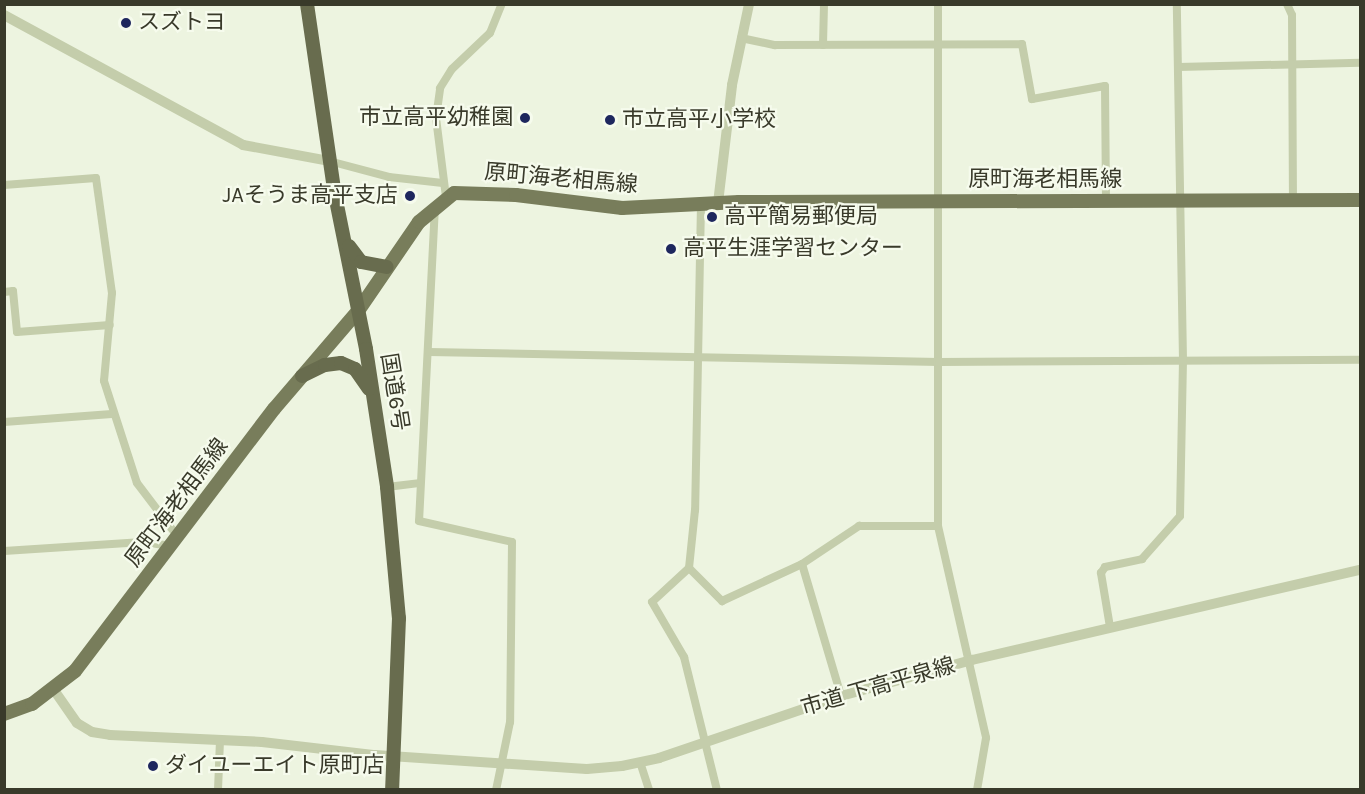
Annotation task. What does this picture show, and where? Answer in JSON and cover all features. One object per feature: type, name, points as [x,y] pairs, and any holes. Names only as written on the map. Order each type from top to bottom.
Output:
[{"type":"highway","name":"国道6号","points":[[307,4],[329,161],[375,402],[387,487],[399,618],[392,789]]},
{"type":"highway","points":[[345,236],[361,262],[387,267]]},
{"type":"highway","points":[[302,376],[331,363],[348,365],[360,374],[375,402]]},
{"type":"main road","name":"原町海老相馬線","points":[[4,714],[32,704],[54,690],[97,645],[302,376],[358,310],[445,190],[622,208],[718,203],[1360,200]]},
{"type":"street","points":[[4,15],[243,145],[329,161],[445,190],[436,111],[440,88],[452,69],[490,33],[502,4]]},
{"type":"street","points":[[718,203],[741,38],[749,4]]},
{"type":"street","points":[[823,45],[824,4]]},
{"type":"street","points":[[938,4],[940,201],[938,526],[972,660],[986,738],[977,789]]},
{"type":"street","points":[[1110,627],[1101,573],[1105,567],[1143,559],[1180,516],[1183,360],[1177,4]]},
{"type":"street","points":[[1287,4],[1293,15],[1293,200]]},
{"type":"street","points":[[741,38],[775,45],[1022,44],[1032,99],[1105,86],[1106,201]]},
{"type":"street","points":[[1178,67],[1360,63]]},
{"type":"street","points":[[4,185],[96,178],[112,293],[104,381],[112,414],[137,483],[174,541]]},
{"type":"street","points":[[701,204],[695,510],[689,568],[652,602],[684,657],[717,789]]},
{"type":"street","points":[[435,206],[429,352],[419,483],[419,523],[512,542],[510,722],[496,789]]},
{"type":"street","points":[[4,292],[13,291],[18,332],[110,325]]},
{"type":"street","points":[[429,352],[939,362],[1360,360]]},
{"type":"street","points":[[4,423],[112,414]]},
{"type":"street","points":[[387,487],[419,483]]},
{"type":"street","points":[[689,568],[722,601],[802,564],[859,526],[938,526]]},
{"type":"street","points":[[4,551],[174,541]]},
{"type":"street","points":[[802,564],[841,696]]},
{"type":"street","name":"市道 下高平泉線","points":[[54,690],[77,723],[92,732],[587,769],[640,762],[841,696],[972,660],[1360,570]]},
{"type":"street","points":[[218,789],[220,740]]},
{"type":"street","points":[[640,762],[649,789]]},
{"type":"place","name":"スズトヨ","points":[[126,23]]},
{"type":"place","name":"市立高平幼稚園","points":[[525,118]]},
{"type":"place","name":"市立高平小学校","points":[[610,120]]},
{"type":"place","name":"JAそうま高平支店","points":[[410,196]]},
{"type":"place","name":"高平簡易郵便局","points":[[712,217]]},
{"type":"place","name":"高平生涯学習センター","points":[[671,249]]},
{"type":"place","name":"ダイユーエイト原町店","points":[[153,766]]}]
